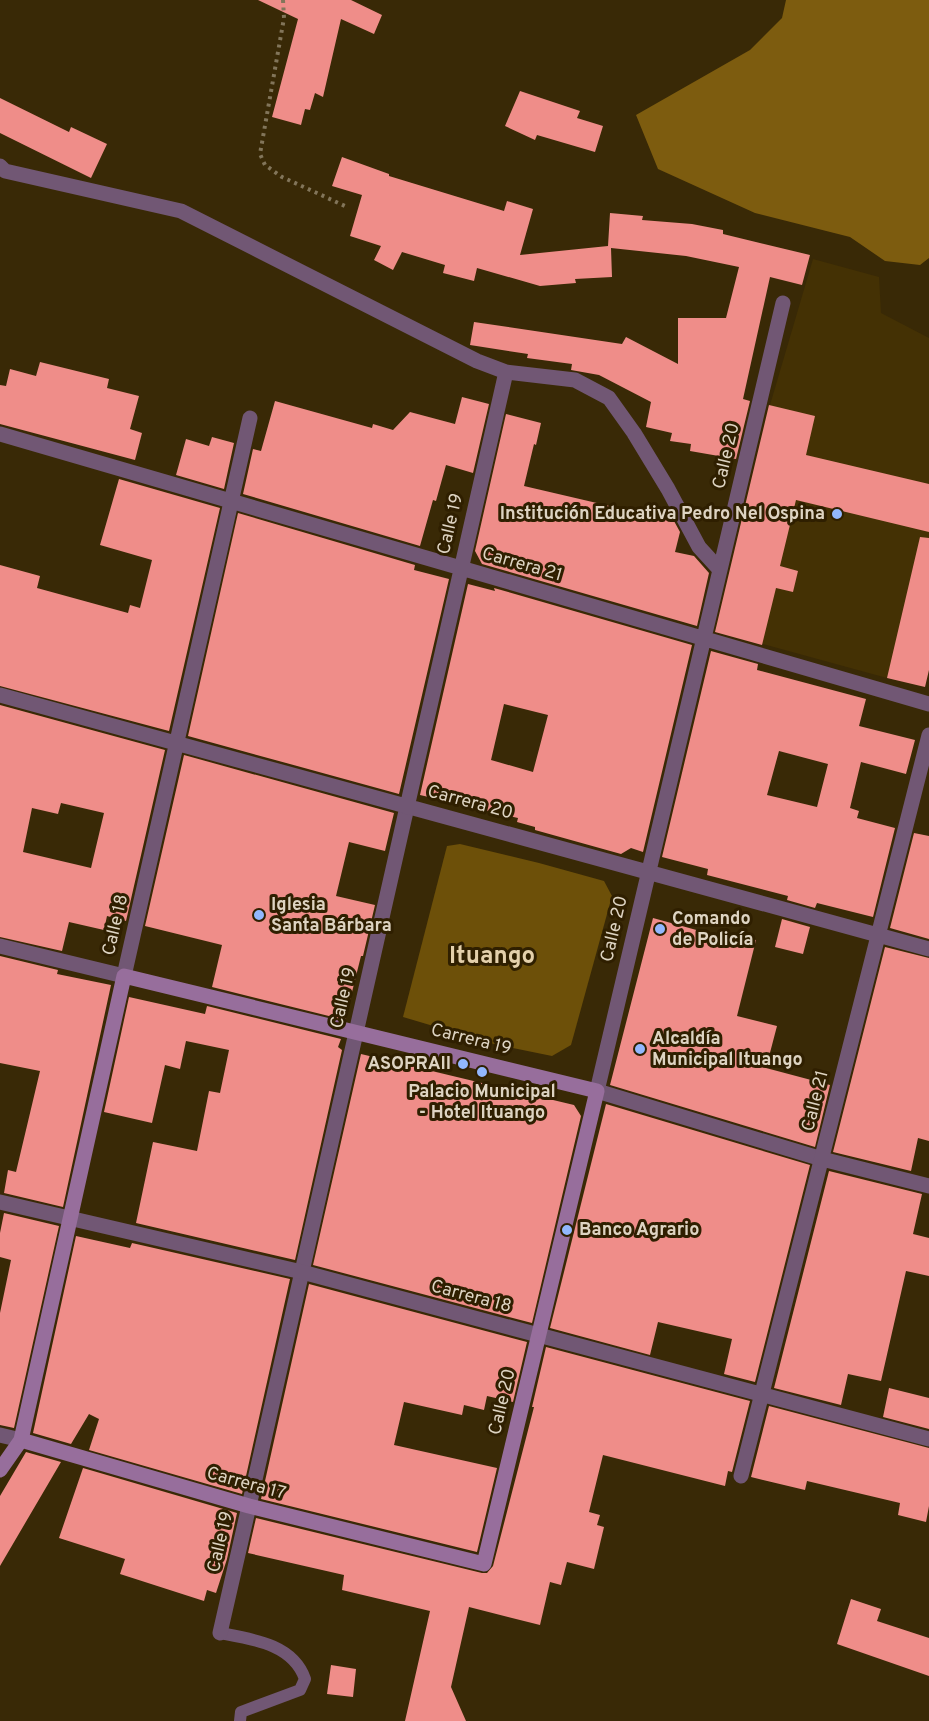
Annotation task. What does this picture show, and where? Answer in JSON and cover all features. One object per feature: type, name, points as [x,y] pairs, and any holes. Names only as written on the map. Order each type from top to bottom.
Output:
[{"type":"main road","name":"Carrera 19","points":[[124,976],[597,1091]]},
{"type":"main road","name":"Calle 18","points":[[21,1440],[124,976]]},
{"type":"main road","name":"Calle 20","points":[[484,1564],[597,1091]]},
{"type":"main road","points":[[0,1470],[21,1440]]},
{"type":"main road","name":"Carrera 17","points":[[21,1440],[249,1506],[484,1564]]},
{"type":"street","points":[[0,166],[5,171],[182,211],[477,361],[506,372],[575,380],[609,398],[634,433],[668,489],[699,547],[720,570]]},
{"type":"street","name":"Calle 20","points":[[597,1091],[783,303]]},
{"type":"street","name":"Calle 19","points":[[220,1633],[506,372]]},
{"type":"street","name":"Calle 18","points":[[124,976],[249,418]]},
{"type":"street","name":"Carrera 21","points":[[0,434],[929,705]]},
{"type":"street","name":"Carrera 20","points":[[0,695],[929,949]]},
{"type":"street","name":"Calle 21","points":[[741,1476],[929,735]]},
{"type":"street","name":"Carrera 19","points":[[0,946],[124,976]]},
{"type":"street","name":"Carrera 19","points":[[597,1091],[822,1159],[929,1186]]},
{"type":"street","name":"Carrera 18","points":[[0,1202],[302,1272],[929,1439]]},
{"type":"street","name":"Carrera 17","points":[[0,1435],[21,1440]]},
{"type":"lane","points":[[220,1633],[260,1641],[294,1658],[301,1668],[304,1679],[300,1690],[242,1712],[240,1721]]},
{"type":"path","points":[[283,0],[284,18],[260,153],[265,165],[282,177],[345,206]]},
{"type":"shaded area","points":[[786,0],[929,0],[929,258],[920,265],[885,261],[850,237],[755,213],[658,169],[636,115],[750,50],[782,18]]},
{"type":"shaded area","name":"Institución Educativa Pedro Nel Ospina","points":[[813,259],[879,277],[881,313],[929,338],[929,670],[887,678],[715,631],[719,623],[770,405]]},
{"type":"shaded area","points":[[460,844],[604,881],[612,896],[571,1045],[552,1056],[494,1044],[403,1017],[447,846]]},
{"type":"building","points":[[258,0],[351,0],[382,15],[374,34],[341,19],[323,97],[315,93],[310,110],[305,109],[301,125],[272,117],[298,19]]},
{"type":"building","points":[[520,91],[580,111],[577,118],[603,126],[595,152],[537,135],[535,140],[505,126]]},
{"type":"building","points":[[0,98],[69,132],[71,127],[107,144],[91,178],[0,133]]},
{"type":"building","points":[[342,157],[389,174],[389,176],[504,211],[507,201],[533,209],[520,255],[608,246],[610,213],[643,216],[642,220],[692,224],[723,230],[723,234],[810,255],[802,285],[770,277],[743,399],[750,401],[736,459],[690,451],[691,444],[670,441],[672,433],[646,427],[651,402],[599,375],[571,370],[572,364],[527,358],[528,354],[470,345],[474,322],[622,344],[626,337],[678,364],[678,318],[726,318],[739,267],[686,256],[611,248],[612,277],[575,279],[576,283],[540,286],[477,268],[474,281],[443,273],[445,265],[402,252],[393,270],[374,260],[381,246],[350,236],[362,195],[332,186]]},
{"type":"building","points":[[40,362],[109,379],[107,388],[139,396],[130,429],[142,433],[135,460],[0,424],[0,385],[6,386],[10,369],[36,376]]},
{"type":"building","points":[[462,397],[489,404],[473,473],[446,465],[420,546],[243,494],[253,449],[261,451],[275,401],[372,428],[373,424],[393,430],[410,412],[455,424]]},
{"type":"building","name":"Institución Educativa Pedro Nel Ospina","points":[[769,405],[815,416],[806,455],[929,484],[929,532],[796,500],[780,566],[798,571],[793,592],[776,588],[762,645],[715,632]]},
{"type":"building","points":[[506,414],[541,423],[524,486],[674,521],[680,532],[675,552],[694,556],[709,573],[697,626],[482,564],[475,551]]},
{"type":"building","points":[[212,437],[234,443],[224,489],[176,475],[186,439],[209,446]]},
{"type":"building","points":[[119,479],[220,508],[169,731],[0,686],[0,565],[40,576],[37,588],[128,613],[130,605],[140,608],[152,560],[100,545]]},
{"type":"building","points":[[238,513],[415,565],[414,570],[449,579],[399,794],[188,736]]},
{"type":"building","points":[[920,537],[929,538],[929,670],[925,687],[887,678]]},
{"type":"building","points":[[468,584],[495,591],[494,588],[692,645],[643,852],[631,848],[621,854],[535,830],[535,827],[517,822],[518,818],[420,795]],"holes":[[[504,704],[548,715],[533,772],[491,760]]]},
{"type":"building","points":[[711,651],[758,664],[757,670],[866,699],[859,726],[915,740],[906,774],[861,762],[850,808],[859,811],[857,818],[895,828],[873,917],[817,903],[815,908],[787,900],[788,896],[707,875],[708,869],[662,857]],"holes":[[[779,751],[828,764],[817,807],[767,795]]]},
{"type":"building","points":[[0,705],[165,750],[126,921],[107,916],[104,930],[69,922],[62,951],[0,937]],"holes":[[[61,803],[104,813],[91,868],[23,852],[32,808],[58,814]]]},
{"type":"building","points":[[184,755],[394,813],[385,851],[349,842],[336,896],[375,905],[345,1020],[212,987],[222,945],[145,926]]},
{"type":"building","points":[[914,833],[929,836],[929,939],[890,928]]},
{"type":"building","points":[[653,918],[729,939],[730,934],[756,940],[737,1016],[777,1026],[766,1068],[830,1085],[815,1147],[610,1085]]},
{"type":"building","points":[[782,919],[810,927],[803,954],[775,947]]},
{"type":"building","points":[[885,947],[929,958],[929,1141],[918,1138],[911,1171],[833,1152]]},
{"type":"building","points":[[0,956],[58,970],[57,974],[111,985],[63,1207],[4,1193],[8,1170],[16,1172],[40,1071],[0,1063]]},
{"type":"building","points":[[129,997],[205,1014],[207,1006],[341,1039],[338,1047],[342,1050],[295,1260],[136,1223],[153,1142],[197,1151],[209,1091],[220,1093],[229,1050],[186,1041],[180,1069],[165,1065],[152,1123],[104,1112]]},
{"type":"building","points":[[361,1054],[574,1105],[581,1116],[532,1323],[313,1265]]},
{"type":"building","points":[[606,1104],[810,1165],[755,1382],[724,1374],[732,1339],[658,1322],[650,1355],[550,1328]]},
{"type":"building","points":[[829,1171],[922,1194],[913,1234],[929,1238],[929,1276],[906,1271],[881,1381],[848,1374],[841,1405],[774,1388]]},
{"type":"building","points":[[4,1213],[59,1226],[14,1428],[0,1425],[0,1313],[11,1260],[0,1257],[0,1233]]},
{"type":"building","points":[[76,1236],[130,1248],[132,1243],[290,1279],[242,1494],[89,1450],[99,1419],[89,1414],[71,1444],[33,1433]]},
{"type":"building","points":[[309,1284],[527,1342],[513,1402],[487,1396],[484,1410],[464,1405],[462,1415],[404,1402],[394,1445],[497,1468],[477,1552],[261,1499]]},
{"type":"building","points":[[546,1347],[750,1401],[732,1472],[728,1471],[725,1486],[603,1455],[589,1512],[600,1515],[597,1525],[604,1527],[594,1569],[567,1562],[561,1585],[550,1582],[540,1625],[469,1607],[451,1687],[466,1721],[405,1721],[430,1611],[342,1590],[344,1575],[248,1553],[256,1518],[487,1573],[493,1566],[534,1407],[532,1407]]},
{"type":"building","points":[[889,1388],[929,1398],[929,1429],[883,1417]]},
{"type":"building","points":[[769,1406],[929,1448],[929,1506],[926,1522],[898,1515],[900,1503],[807,1481],[805,1490],[751,1477]]},
{"type":"building","points":[[26,1452],[61,1462],[0,1566],[0,1496]]},
{"type":"building","points":[[83,1468],[237,1513],[227,1559],[216,1593],[207,1590],[204,1601],[120,1574],[125,1559],[59,1538]]},
{"type":"building","points":[[851,1599],[881,1609],[877,1621],[929,1638],[929,1676],[837,1644]]},
{"type":"building","points":[[331,1665],[356,1669],[353,1697],[327,1694]]},
{"type":"place","name":"Institución Educativa Pedro Nel Ospina","points":[[837,514]]},
{"type":"place","name":"Iglesia Santa Bárbara","points":[[259,915]]},
{"type":"place","name":"Comando de Policía","points":[[660,929]]},
{"type":"place","name":"Alcaldía Municipal Ituango","points":[[640,1049]]},
{"type":"place","name":"ASOPRAII","points":[[463,1064]]},
{"type":"place","name":"Palacio Municipal - Hotel Ituango","points":[[482,1072]]},
{"type":"place","name":"Banco Agrario","points":[[567,1230]]},
{"type":"district","name":"Ituango","points":[[492,957]]}]
